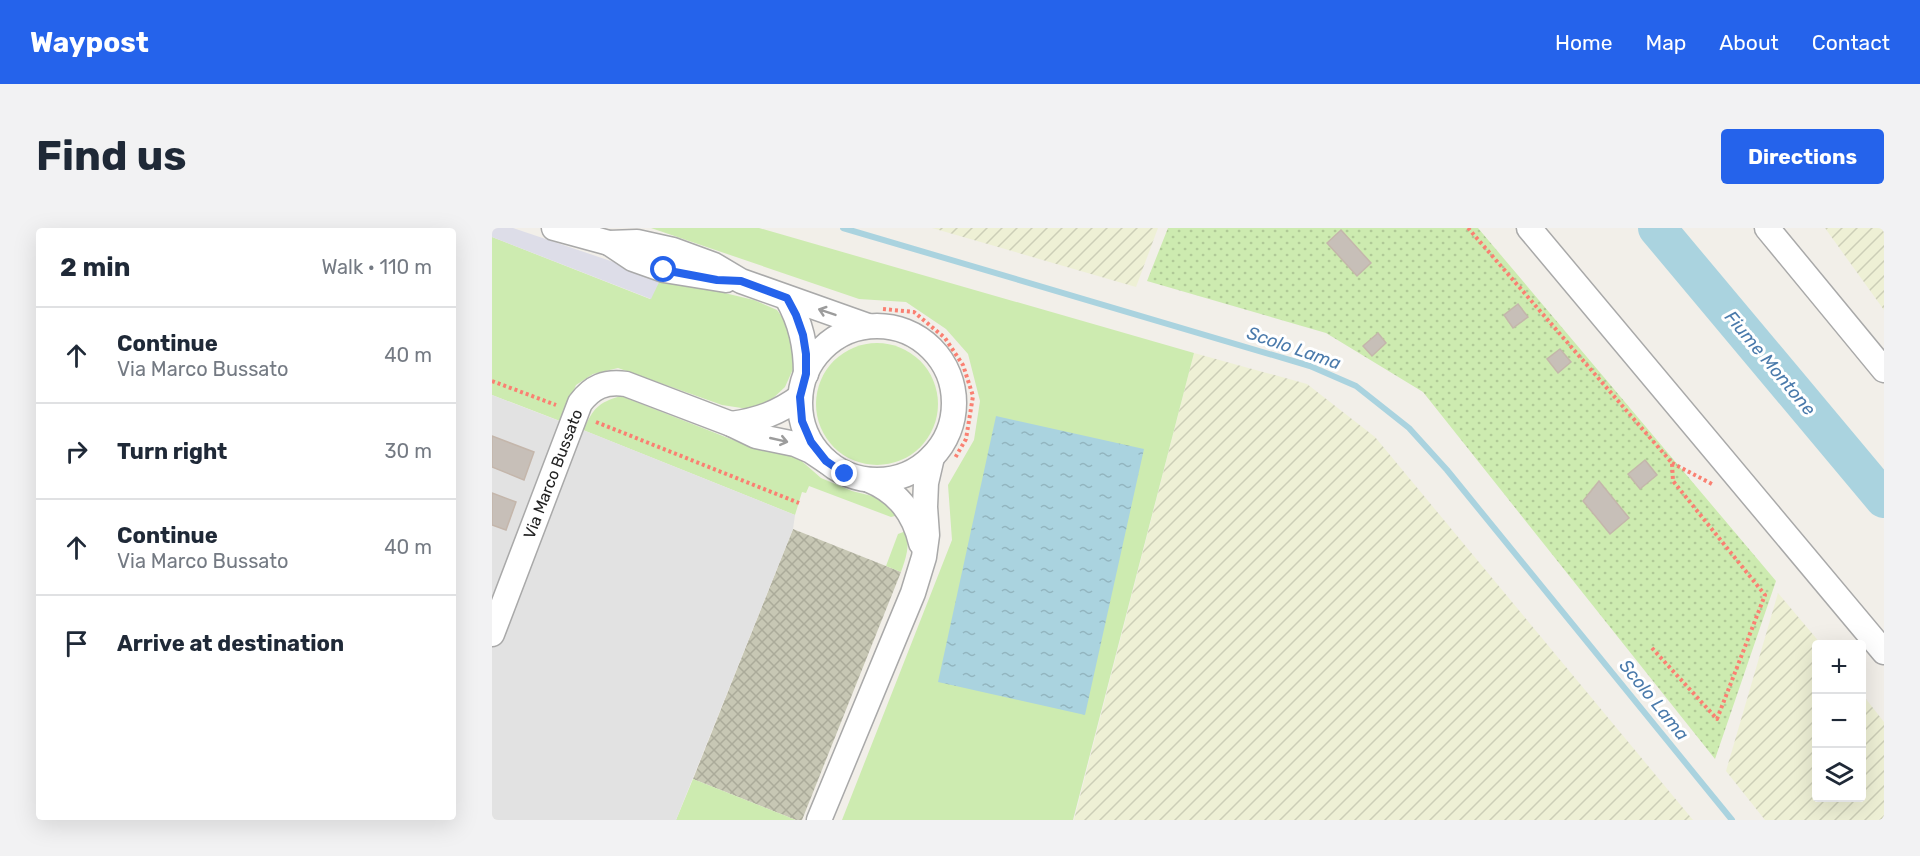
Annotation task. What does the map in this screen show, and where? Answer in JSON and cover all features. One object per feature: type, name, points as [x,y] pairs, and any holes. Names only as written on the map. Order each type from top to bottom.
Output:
[{"type":"street","points":[[554,228],[609,243],[637,242],[673,250],[714,265],[741,281],[787,298],[868,326],[900,330],[920,339],[936,354],[948,374],[954,395],[953,418],[945,439],[932,457],[914,472],[891,479],[868,480]]},
{"type":"street","points":[[1529,228],[1884,652]]},
{"type":"street","points":[[1767,228],[1884,370]]},
{"type":"street","points":[[787,298],[803,335],[806,354],[802,421],[811,442],[826,461],[845,474],[868,480],[893,493],[908,510],[918,533],[924,557]]},
{"type":"street","points":[[731,424],[754,421],[781,409],[803,386],[818,354],[835,338],[868,326]]},
{"type":"street","name":"Via Marco Bussato","points":[[492,634],[580,403],[588,392],[601,385],[613,382],[626,384],[731,424],[756,436],[795,444],[826,461]]},
{"type":"street","points":[[819,820],[913,593],[924,557],[927,536],[926,483],[932,457]]},
{"type":"path","points":[[1468,228],[1672,462],[1673,481],[1765,594],[1717,719],[1651,647]]},
{"type":"path","points":[[492,381],[565,409]]},
{"type":"path","points":[[588,419],[799,504]]},
{"type":"shaded area","points":[[492,228],[513,228],[661,278],[651,299],[492,237]]},
{"type":"shaded area","points":[[932,228],[1158,228],[1136,287]]},
{"type":"shaded area","points":[[1825,228],[1884,228],[1884,310]]},
{"type":"shaded area","points":[[1194,353],[1307,384],[1375,437],[1693,820],[1074,820]]},
{"type":"shaded area","points":[[492,395],[795,515],[793,529],[676,820],[492,820]]},
{"type":"shaded area","points":[[793,529],[901,572],[802,820],[796,820],[693,779]]},
{"type":"shaded area","points":[[1778,593],[1818,640],[1812,640],[1812,802],[1866,802],[1866,699],[1884,722],[1884,820],[1765,820],[1726,771]]},
{"type":"green space","points":[[651,228],[759,228],[1194,353],[1073,820],[842,820],[952,540],[948,485],[974,440],[980,401],[968,354],[946,329],[906,302],[859,299]]},
{"type":"green space","points":[[1168,228],[1478,228],[1776,581],[1715,759],[1423,392],[1326,333],[1147,281]]},
{"type":"green space","points":[[492,237],[650,299],[661,278],[754,300],[777,310],[788,325],[795,353],[793,369],[785,387],[769,402],[748,409],[722,405],[618,368],[593,374],[576,385],[560,421],[492,395]]},
{"type":"green space","points":[[877,343],[900,347],[920,361],[934,381],[938,404],[934,427],[920,447],[900,461],[877,465],[854,461],[834,447],[820,427],[816,404],[820,381],[834,361],[854,347]]},
{"type":"green space","points":[[621,396],[751,447],[773,449],[797,457],[821,478],[852,491],[880,498],[899,515],[891,517],[809,486],[806,493],[802,492],[795,515],[583,430],[597,407]]},
{"type":"green space","points":[[906,531],[906,557],[901,572],[886,566],[898,534]]},
{"type":"green space","points":[[693,779],[796,820],[676,820]]},
{"type":"water","points":[[996,416],[1144,449],[1085,715],[938,682]]},
{"type":"building","points":[[1341,230],[1371,263],[1357,276],[1327,243]]},
{"type":"building","points":[[1518,304],[1528,317],[1513,328],[1504,315]]},
{"type":"building","points":[[1378,333],[1386,343],[1372,356],[1363,346]]},
{"type":"building","points":[[1560,349],[1571,362],[1558,373],[1547,359]]},
{"type":"building","points":[[492,436],[534,452],[524,480],[492,467]]},
{"type":"building","points":[[1645,460],[1657,475],[1640,489],[1628,474]]},
{"type":"building","points":[[1599,481],[1629,518],[1610,534],[1583,501]]},
{"type":"building","points":[[492,493],[516,502],[506,530],[492,525]]},
{"type":"waterway","name":"Scolo Lama","points":[[843,228],[1310,366],[1356,386],[1409,428],[1447,470],[1732,820]]},
{"type":"waterway","name":"Fiume Montone","points":[[1657,228],[1884,499]]},
{"type":"route","points":[[664,270],[717,280],[741,281],[787,298],[803,335],[806,354],[806,374],[800,397],[802,421],[811,442],[826,461],[845,474]]}]
